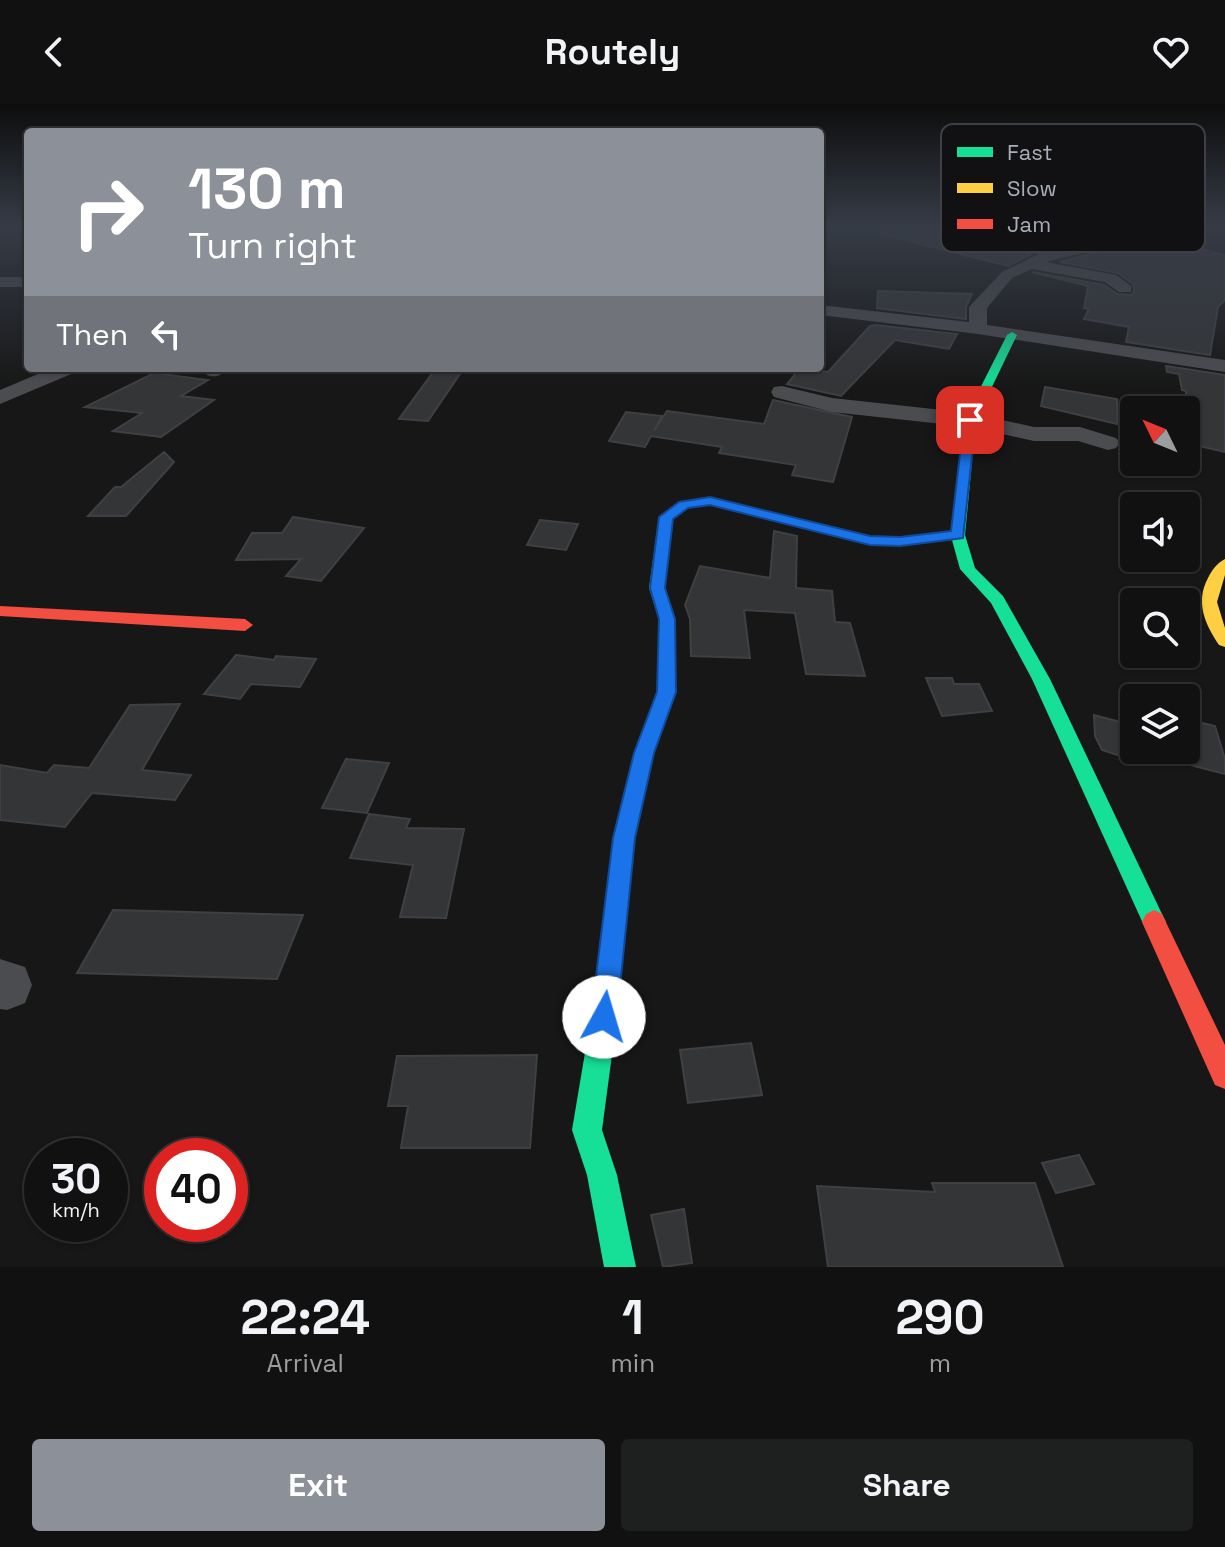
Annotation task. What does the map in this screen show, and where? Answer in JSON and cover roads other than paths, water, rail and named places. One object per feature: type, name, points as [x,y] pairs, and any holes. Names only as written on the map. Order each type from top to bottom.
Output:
[{"type":"street","points":[[978,329],[978,307],[1003,279]]},
{"type":"street","points":[[1112,279],[1125,289]]},
{"type":"street","points":[[0,282],[24,282]]},
{"type":"street","points":[[825,310],[1225,366]]},
{"type":"street","points":[[1012,335],[970,420],[958,535],[968,569],[997,600],[1041,679],[1225,1075]]},
{"type":"street","points":[[0,398],[60,372]]},
{"type":"street","points":[[782,392],[832,405],[970,420],[1034,434],[1080,434],[1108,443]]},
{"type":"street","points":[[620,1267],[602,1175],[587,1130],[604,1017],[624,838],[644,753],[667,692],[667,619],[657,588],[666,517],[684,505],[710,501],[870,540],[900,542],[958,535]]},
{"type":"street","points":[[1225,564],[1214,575],[1205,596],[1209,617],[1225,641]]},
{"type":"street","points":[[0,611],[245,625]]}]
